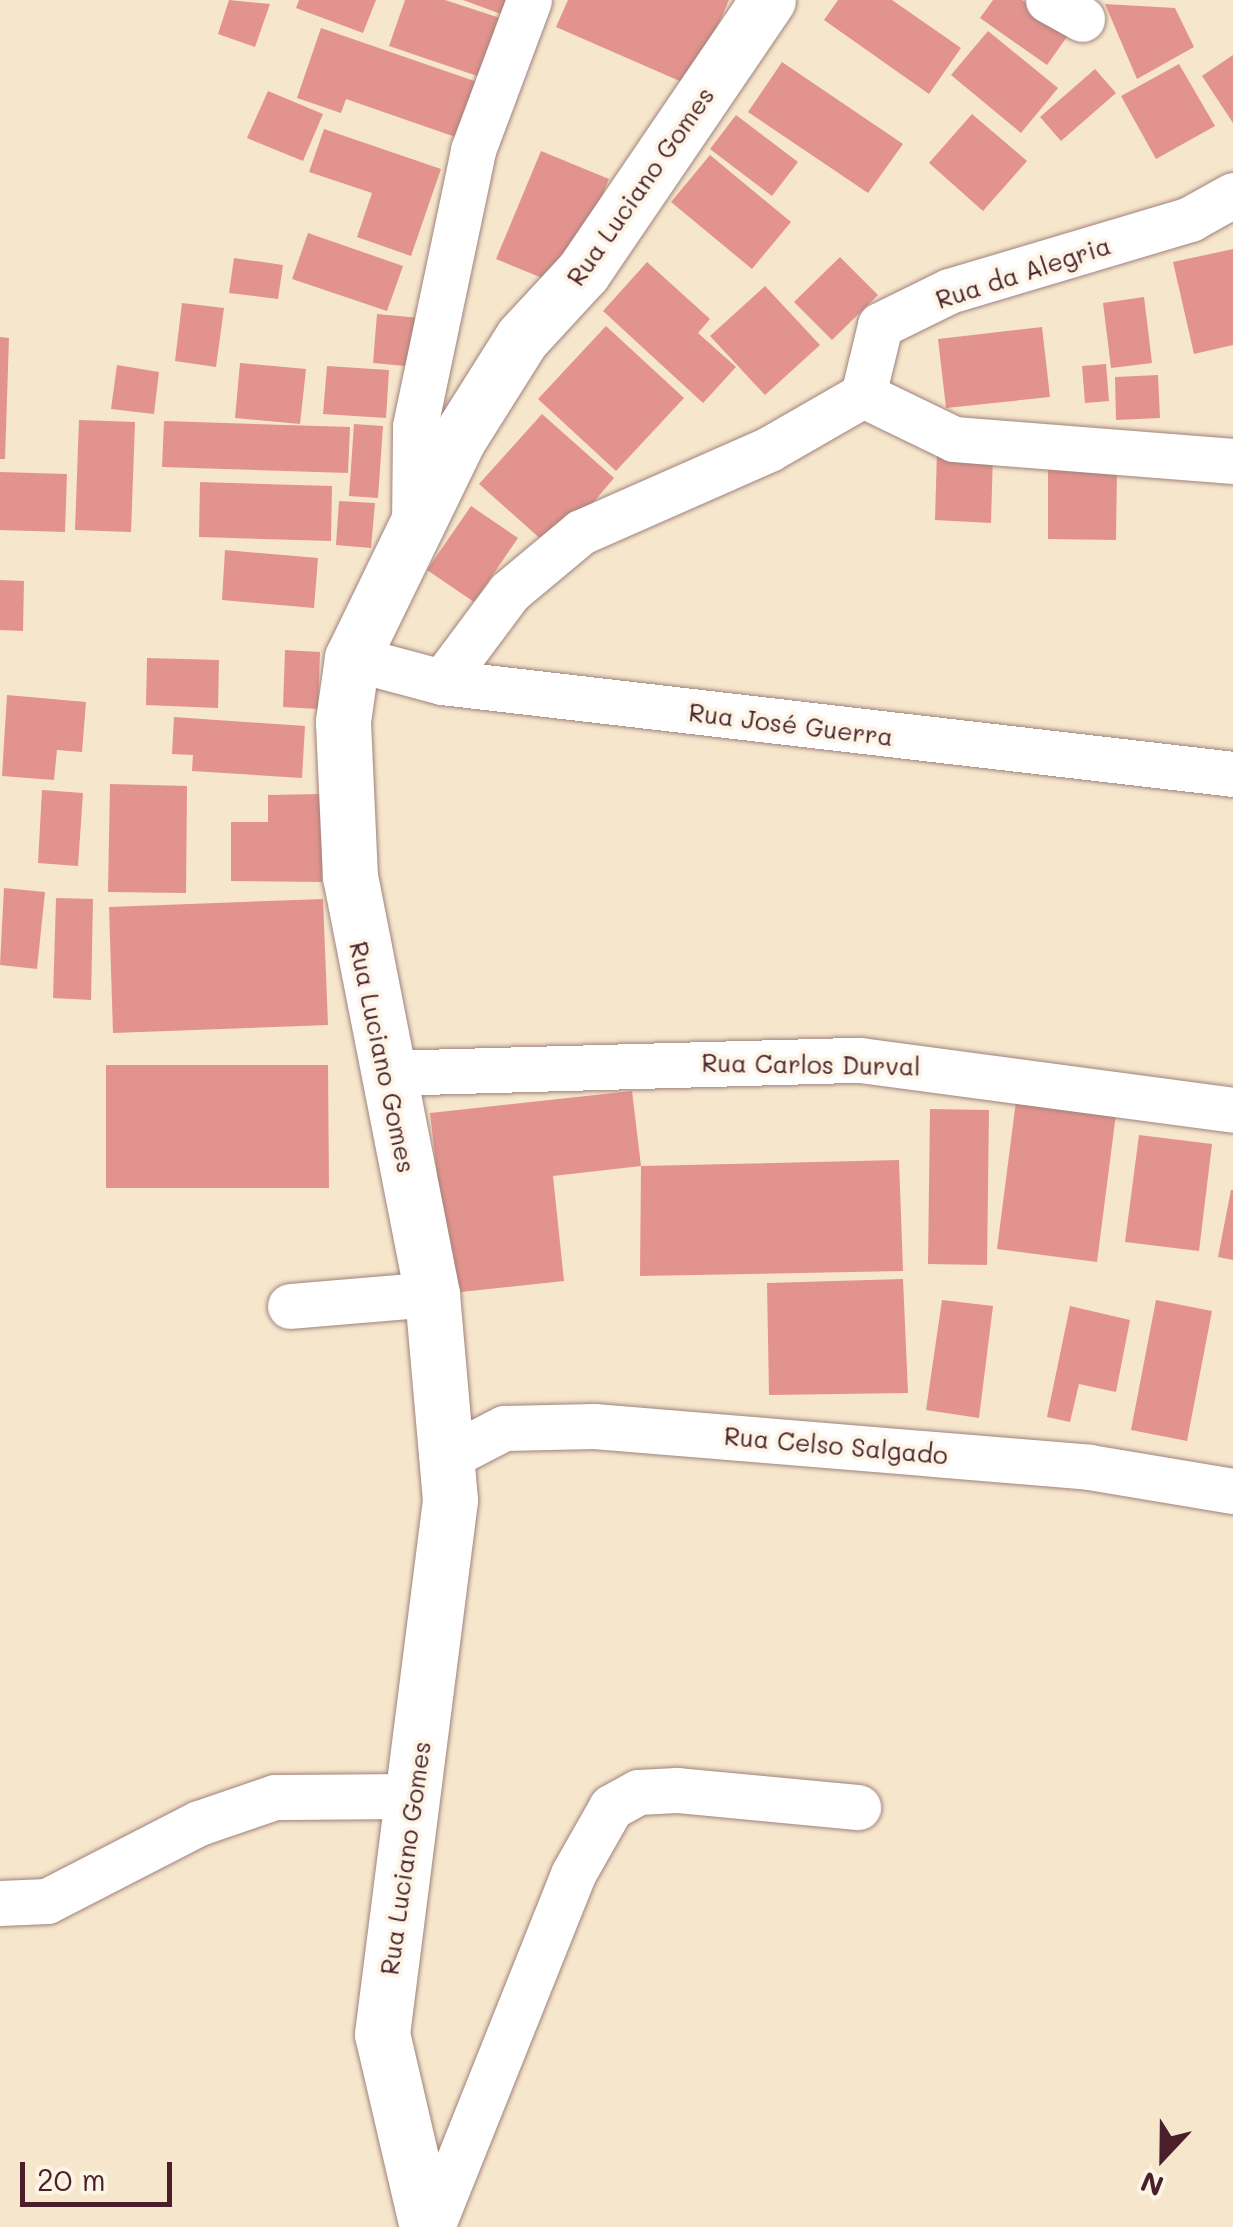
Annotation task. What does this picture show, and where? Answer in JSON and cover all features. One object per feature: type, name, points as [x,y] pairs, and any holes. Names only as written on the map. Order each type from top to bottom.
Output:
[{"type":"street","points":[[414,526],[414,426],[474,150],[529,0]]},
{"type":"street","name":"Rua Luciano Gomes","points":[[429,2227],[382,2034],[416,1796],[450,1500],[432,1294],[386,1073],[344,815],[352,658],[414,526],[522,338],[583,272],[768,0]]},
{"type":"street","name":"Rua da Alegria","points":[[862,395],[880,325],[949,292],[1190,219],[1233,194]]},
{"type":"street","points":[[442,682],[509,592],[581,532],[769,449],[862,395],[954,438],[1233,461]]},
{"type":"street","name":"Rua José Guerra","points":[[352,658],[442,682],[1233,774]]},
{"type":"street","name":"Rua Carlos Durval","points":[[386,1073],[860,1060],[1233,1110]]},
{"type":"street","points":[[290,1306],[432,1294]]},
{"type":"street","name":"Rua Celso Salgado","points":[[444,1458],[504,1428],[594,1426],[1089,1467],[1233,1491]]},
{"type":"street","points":[[429,2227],[572,1874],[611,1807],[677,1790],[858,1808]]},
{"type":"street","points":[[0,1903],[48,1902],[199,1823],[275,1797],[416,1796]]},
{"type":"building","points":[[229,0],[270,4],[255,47],[218,34]]},
{"type":"building","points":[[299,0],[376,0],[363,33],[296,8]]},
{"type":"building","points":[[405,0],[445,0],[515,23],[495,82],[389,46]]},
{"type":"building","points":[[463,0],[516,0],[509,17]]},
{"type":"building","points":[[568,0],[729,0],[691,86],[556,27]]},
{"type":"building","points":[[838,0],[892,0],[961,48],[929,94],[824,20]]},
{"type":"building","points":[[993,0],[1022,0],[1069,34],[1047,65],[980,18]]},
{"type":"building","points":[[1105,4],[1175,8],[1194,47],[1137,79]]},
{"type":"building","points":[[321,28],[483,84],[464,140],[346,99],[341,113],[297,98]]},
{"type":"building","points":[[988,31],[1058,88],[1021,133],[951,75]]},
{"type":"building","points":[[1233,55],[1233,123],[1202,76]]},
{"type":"building","points":[[782,62],[903,144],[868,193],[748,112]]},
{"type":"building","points":[[1179,64],[1215,126],[1156,159],[1121,96]]},
{"type":"building","points":[[1095,69],[1116,93],[1061,141],[1040,117]]},
{"type":"building","points":[[268,91],[323,114],[303,161],[247,138]]},
{"type":"building","points":[[972,114],[1027,161],[983,211],[929,163]]},
{"type":"building","points":[[736,115],[798,162],[772,196],[710,149]]},
{"type":"building","points":[[324,129],[441,169],[411,256],[357,237],[372,193],[309,172]]},
{"type":"building","points":[[541,151],[609,179],[564,287],[496,259]]},
{"type":"building","points":[[710,155],[791,222],[752,269],[671,202]]},
{"type":"building","points":[[308,233],[403,266],[387,311],[292,279]]},
{"type":"building","points":[[1233,249],[1233,345],[1194,354],[1173,262]]},
{"type":"building","points":[[840,257],[878,295],[832,340],[794,302]]},
{"type":"building","points":[[234,258],[283,265],[278,299],[229,293]]},
{"type":"building","points":[[647,262],[710,319],[698,333],[736,367],[703,403],[603,311]]},
{"type":"building","points":[[765,286],[820,345],[765,395],[710,336]]},
{"type":"building","points":[[1144,297],[1152,363],[1111,368],[1103,303]]},
{"type":"building","points":[[182,303],[224,308],[216,367],[175,361]]},
{"type":"building","points":[[377,314],[420,318],[416,367],[373,363]]},
{"type":"building","points":[[606,326],[684,398],[616,471],[538,399]]},
{"type":"building","points":[[1042,327],[1050,397],[946,408],[938,339]]},
{"type":"building","points":[[0,337],[9,338],[5,459],[0,459]]},
{"type":"building","points":[[240,363],[306,369],[300,424],[235,418]]},
{"type":"building","points":[[1106,364],[1109,401],[1085,403],[1082,366]]},
{"type":"building","points":[[117,365],[159,372],[154,414],[111,409]]},
{"type":"building","points":[[327,366],[389,370],[386,418],[323,414]]},
{"type":"building","points":[[1158,375],[1160,418],[1116,420],[1115,377]]},
{"type":"building","points":[[542,414],[614,478],[553,550],[479,484]]},
{"type":"building","points":[[79,420],[135,422],[131,532],[75,530]]},
{"type":"building","points":[[164,421],[350,427],[348,473],[162,467]]},
{"type":"building","points":[[354,424],[383,426],[378,498],[349,496]]},
{"type":"building","points":[[937,451],[993,453],[991,523],[935,520]]},
{"type":"building","points":[[1048,467],[1117,468],[1116,540],[1048,539]]},
{"type":"building","points":[[0,472],[67,474],[65,532],[0,530]]},
{"type":"building","points":[[200,482],[332,486],[331,541],[199,537]]},
{"type":"building","points":[[339,501],[375,503],[371,548],[336,545]]},
{"type":"building","points":[[471,506],[518,538],[474,602],[427,570]]},
{"type":"building","points":[[225,550],[318,558],[314,608],[222,600]]},
{"type":"building","points":[[0,580],[24,581],[23,631],[0,630]]},
{"type":"building","points":[[285,650],[320,652],[318,709],[283,707]]},
{"type":"building","points":[[147,658],[219,660],[218,708],[146,705]]},
{"type":"building","points":[[7,695],[86,702],[82,752],[57,750],[54,780],[2,776]]},
{"type":"building","points":[[174,717],[305,726],[302,778],[192,771],[193,755],[172,754]]},
{"type":"building","points":[[110,784],[187,786],[186,893],[108,892]]},
{"type":"building","points":[[42,790],[83,793],[78,866],[38,863]]},
{"type":"building","points":[[322,794],[322,882],[231,881],[231,822],[268,822],[268,795]]},
{"type":"building","points":[[4,888],[45,892],[37,969],[0,965]]},
{"type":"building","points":[[56,898],[93,899],[91,1000],[53,998]]},
{"type":"building","points":[[323,899],[328,1025],[113,1033],[109,907]]},
{"type":"building","points":[[106,1065],[328,1065],[329,1188],[106,1188]]},
{"type":"building","points":[[632,1091],[641,1166],[553,1176],[564,1281],[451,1293],[430,1113]]},
{"type":"building","points":[[1016,1101],[1116,1114],[1097,1262],[997,1249]]},
{"type":"building","points":[[930,1109],[989,1110],[987,1265],[928,1264]]},
{"type":"building","points":[[1139,1135],[1212,1144],[1199,1251],[1125,1242]]},
{"type":"building","points":[[899,1160],[903,1271],[640,1276],[641,1166]]},
{"type":"building","points":[[1233,1190],[1233,1260],[1218,1257]]},
{"type":"building","points":[[903,1279],[908,1393],[769,1395],[767,1283]]},
{"type":"building","points":[[942,1300],[993,1306],[979,1418],[926,1410]]},
{"type":"building","points":[[1156,1300],[1212,1311],[1187,1441],[1131,1430]]},
{"type":"building","points":[[1070,1306],[1130,1320],[1116,1392],[1079,1384],[1070,1422],[1047,1417]]}]
